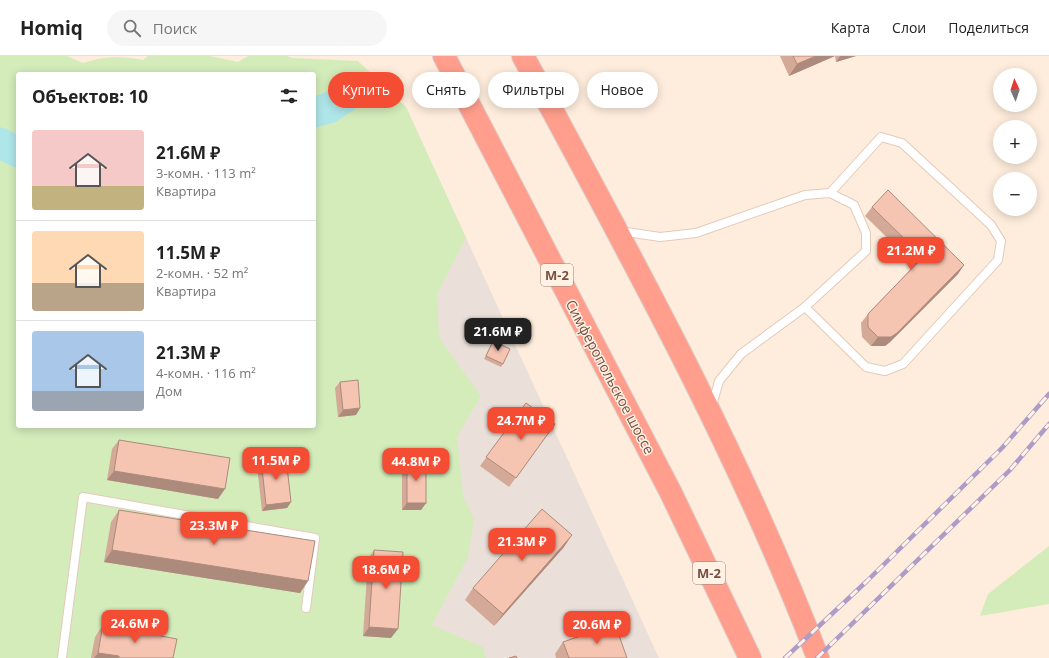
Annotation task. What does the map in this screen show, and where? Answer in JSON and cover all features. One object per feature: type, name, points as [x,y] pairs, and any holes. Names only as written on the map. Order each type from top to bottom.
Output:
[{"type":"highway","name":"Симферопольское шоссе","points":[[444,56],[671,493],[749,656]]},
{"type":"highway","points":[[523,56],[605,208],[710,413],[767,532],[789,582],[818,658]]},
{"type":"highway","points":[[538,56],[605,208]]},
{"type":"lane","points":[[805,307],[866,367],[885,371],[903,364],[998,260],[1001,240],[991,225],[902,143],[881,137],[830,193]]},
{"type":"lane","points":[[616,230],[660,237],[696,233],[805,195],[830,193],[854,205],[866,233],[866,251],[805,307],[741,354],[719,381],[710,413]]},
{"type":"lane","points":[[62,658],[83,498],[315,538],[306,608]]},
{"type":"shaded area","points":[[406,107],[659,658],[0,658],[18,428],[316,428],[316,419]]},
{"type":"green space","points":[[0,56],[67,56],[83,63],[113,57],[143,60],[148,56],[210,56],[238,62],[248,56],[287,56],[292,58],[358,61],[369,72],[328,72],[328,108],[404,108],[404,105],[406,107],[466,238],[437,294],[439,338],[481,396],[457,437],[463,495],[474,520],[468,557],[432,625],[483,647],[486,658],[0,658]]},
{"type":"green space","points":[[1049,546],[1049,604],[980,616],[988,594]]},
{"type":"building","points":[[793,56],[816,56],[797,64]]},
{"type":"building","points":[[888,190],[964,265],[897,333],[891,337],[878,337],[868,327],[868,314],[923,257],[872,207]]},
{"type":"building","points":[[493,341],[510,349],[503,364],[486,356]]},
{"type":"building","points":[[358,380],[360,408],[343,410],[340,382]]},
{"type":"building","points":[[526,403],[555,424],[516,478],[486,457]]},
{"type":"building","points":[[119,440],[230,458],[225,489],[114,471]]},
{"type":"building","points":[[286,457],[291,502],[266,505],[261,459]]},
{"type":"building","points":[[407,460],[426,460],[426,503],[407,503]]},
{"type":"building","points":[[542,509],[572,535],[503,614],[473,588]]},
{"type":"building","points":[[119,510],[315,541],[308,581],[112,550]]},
{"type":"building","points":[[374,550],[403,552],[398,629],[369,627]]},
{"type":"building","points":[[615,624],[627,658],[569,658],[563,642]]},
{"type":"building","points":[[103,625],[177,639],[173,658],[119,658],[119,656],[98,653]]},
{"type":"waterway","points":[[316,111],[329,108]]},
{"type":"waterway","points":[[0,143],[16,151]]},
{"type":"railway","points":[[785,658],[867,581],[1002,448],[1049,394]]},
{"type":"railway","points":[[817,658],[1010,470],[1049,424]]}]
